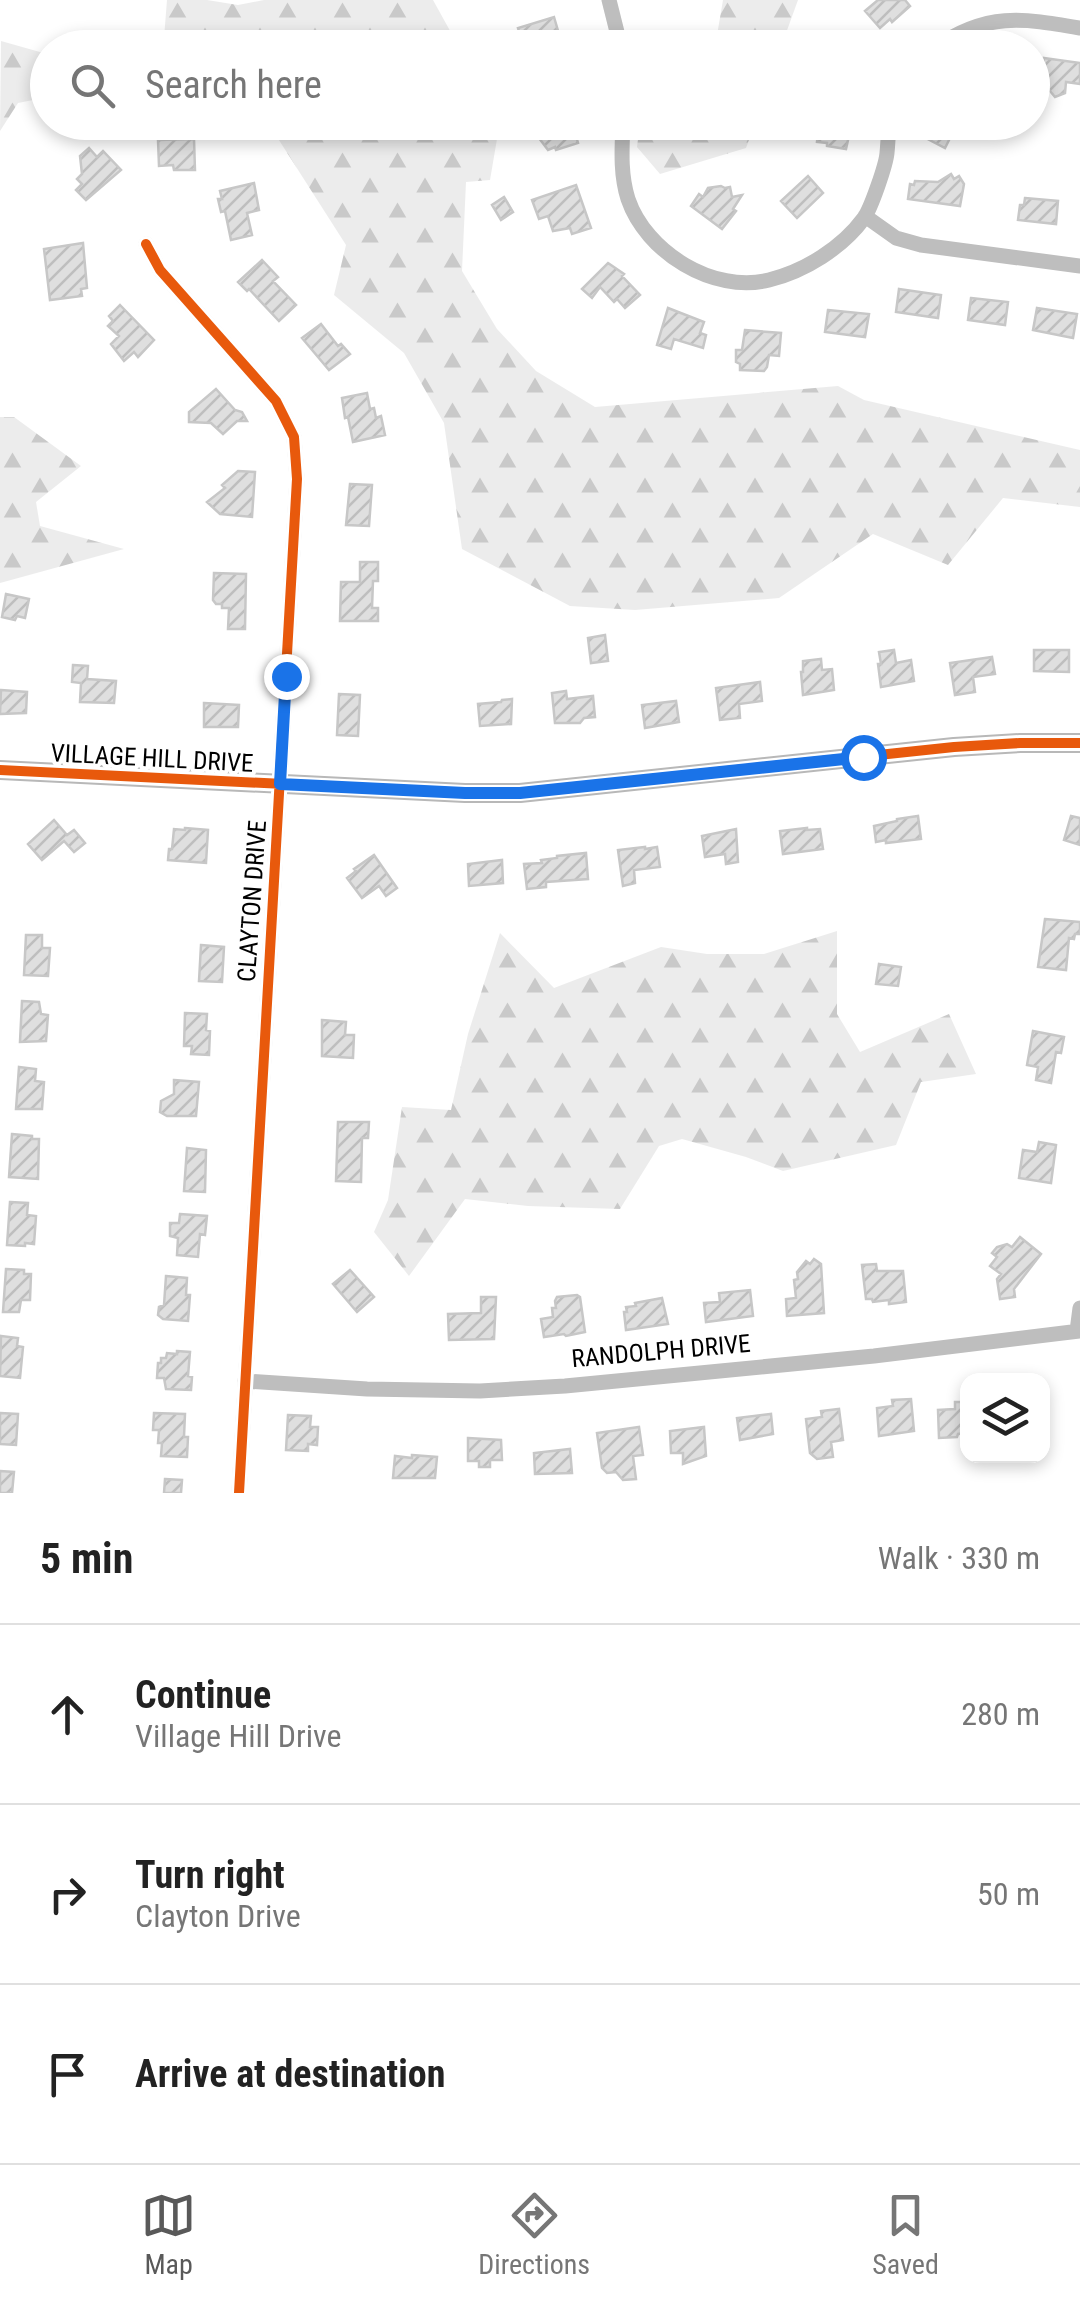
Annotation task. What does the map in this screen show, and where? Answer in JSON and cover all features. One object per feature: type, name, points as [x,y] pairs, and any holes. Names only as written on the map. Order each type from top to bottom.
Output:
[{"type":"street","points":[[609,0],[616,30]]},
{"type":"street","points":[[967,30],[1015,18],[1080,28]]},
{"type":"street","points":[[622,140],[621,162],[628,199],[646,233],[675,261],[734,282],[767,281],[822,258],[865,216],[887,157],[888,140]]},
{"type":"street","points":[[865,216],[896,238],[922,245],[1080,266]]},
{"type":"street","name":"CLAYTON DRIVE","points":[[146,244],[160,270],[276,401],[294,437],[297,479],[238,1493]]},
{"type":"street","name":"VILLAGE HILL DRIVE","points":[[0,770],[520,793],[954,747],[1080,744]]},
{"type":"street","points":[[1078,1331],[1080,1308]]},
{"type":"street","name":"RANDOLPH DRIVE","points":[[245,1382],[480,1391],[565,1386],[874,1356],[1078,1331]]},
{"type":"green space","points":[[167,0],[238,5],[264,0],[433,0],[450,30],[165,30]]},
{"type":"green space","points":[[723,0],[798,0],[787,30],[718,30]]},
{"type":"green space","points":[[1,41],[30,49],[30,101],[18,103],[0,131]]},
{"type":"green space","points":[[279,140],[497,140],[490,180],[466,182],[462,271],[497,329],[536,371],[595,407],[838,386],[864,400],[1080,450],[1080,507],[1003,498],[948,565],[873,534],[779,598],[635,610],[570,606],[462,549],[444,423],[404,353],[334,295],[346,245]]},
{"type":"green space","points":[[638,140],[749,140],[746,148],[660,174],[637,147]]},
{"type":"green space","points":[[0,417],[14,417],[81,466],[36,502],[40,526],[124,549],[0,583]]},
{"type":"green space","points":[[837,931],[837,1014],[860,1052],[949,1014],[976,1074],[921,1082],[896,1145],[783,1171],[682,1139],[659,1146],[620,1209],[465,1199],[409,1276],[374,1232],[388,1200],[402,1107],[451,1110],[468,1034],[500,933],[554,988],[661,947],[707,954],[764,954]]},
{"type":"building","points":[[878,0],[905,0],[910,6],[880,28],[865,11]]},
{"type":"building","points":[[554,17],[558,30],[519,30]]},
{"type":"building","points":[[1050,59],[1080,63],[1080,84],[1066,82],[1065,93],[1055,97],[1050,91]]},
{"type":"building","points":[[158,140],[194,140],[195,170],[159,166]]},
{"type":"building","points":[[540,140],[577,140],[578,143],[548,150]]},
{"type":"building","points":[[817,140],[848,140],[846,149]]},
{"type":"building","points":[[930,140],[949,140],[945,148]]},
{"type":"building","points":[[89,148],[97,157],[103,151],[121,170],[86,200],[76,190],[82,184],[77,179],[82,174],[80,156]]},
{"type":"building","points":[[951,174],[954,179],[959,176],[964,184],[960,206],[908,199],[910,184],[915,181],[938,182]]},
{"type":"building","points":[[808,176],[823,193],[797,218],[781,201]]},
{"type":"building","points":[[254,183],[259,210],[247,213],[252,235],[231,240],[225,211],[221,212],[218,199],[222,199],[220,191]]},
{"type":"building","points":[[576,185],[591,228],[572,234],[570,228],[553,231],[548,216],[539,219],[532,200]]},
{"type":"building","points":[[730,187],[732,197],[742,195],[722,229],[691,206],[708,188]]},
{"type":"building","points":[[504,197],[513,212],[501,220],[492,205]]},
{"type":"building","points":[[1025,198],[1058,201],[1056,224],[1018,220]]},
{"type":"building","points":[[83,243],[87,288],[81,289],[82,296],[50,300],[44,249]]},
{"type":"building","points":[[262,260],[278,277],[273,281],[296,305],[279,321],[238,282]]},
{"type":"building","points":[[608,263],[624,274],[640,295],[625,308],[600,287],[592,298],[582,289]]},
{"type":"building","points":[[899,289],[941,295],[938,318],[896,312]]},
{"type":"building","points":[[971,298],[1008,302],[1005,325],[968,320]]},
{"type":"building","points":[[120,305],[154,340],[138,357],[134,352],[124,361],[111,344],[119,336],[108,326],[113,321],[109,316]]},
{"type":"building","points":[[668,308],[704,322],[700,333],[706,335],[703,348],[674,339],[671,349],[657,345]]},
{"type":"building","points":[[1037,308],[1077,314],[1073,338],[1033,330]]},
{"type":"building","points":[[828,310],[869,314],[865,337],[825,332]]},
{"type":"building","points":[[321,324],[338,346],[341,344],[350,354],[329,370],[302,338]]},
{"type":"building","points":[[745,330],[781,333],[779,356],[769,355],[764,371],[740,370],[736,362],[736,350],[742,350]]},
{"type":"building","points":[[216,389],[247,421],[237,421],[223,434],[211,423],[189,422],[189,412]]},
{"type":"building","points":[[367,393],[370,409],[374,408],[376,418],[381,416],[385,435],[353,442],[342,398]]},
{"type":"building","points":[[238,471],[255,472],[252,517],[220,514],[207,502]]},
{"type":"building","points":[[350,484],[372,485],[369,526],[346,525]]},
{"type":"building","points":[[360,562],[378,562],[372,608],[378,608],[378,621],[340,621],[341,582],[360,582]]},
{"type":"building","points":[[214,573],[246,574],[245,629],[228,629],[229,608],[222,608],[213,600]]},
{"type":"building","points":[[6,594],[29,599],[25,618],[2,617]]},
{"type":"building","points":[[605,635],[608,661],[591,663],[588,638]]},
{"type":"building","points":[[894,650],[896,663],[911,660],[914,681],[881,687],[879,652]]},
{"type":"building","points":[[1034,650],[1069,650],[1069,672],[1034,671]]},
{"type":"building","points":[[992,657],[995,674],[973,677],[975,692],[955,695],[950,663]]},
{"type":"building","points":[[821,659],[822,670],[832,669],[834,690],[803,695],[803,661]]},
{"type":"building","points":[[73,665],[88,666],[87,679],[116,681],[114,703],[80,702],[81,683],[72,682]]},
{"type":"building","points":[[760,682],[762,701],[739,704],[740,718],[720,720],[716,688]]},
{"type":"building","points":[[1,690],[27,692],[26,713],[0,714]]},
{"type":"building","points":[[566,691],[567,699],[593,696],[595,717],[584,718],[580,723],[555,723],[552,693]]},
{"type":"building","points":[[339,694],[360,695],[358,736],[337,735]]},
{"type":"building","points":[[512,699],[511,724],[480,726],[478,704]]},
{"type":"building","points":[[676,701],[679,722],[645,728],[642,705]]},
{"type":"building","points":[[204,703],[239,705],[238,727],[204,727]]},
{"type":"building","points":[[918,816],[921,839],[876,842],[874,826]]},
{"type":"building","points":[[1071,816],[1080,818],[1080,845],[1064,840]]},
{"type":"building","points":[[54,820],[67,835],[74,830],[85,843],[74,852],[64,841],[42,860],[28,844]]},
{"type":"building","points":[[174,829],[208,830],[206,863],[168,860]]},
{"type":"building","points":[[736,829],[738,862],[726,864],[725,854],[705,857],[702,836]]},
{"type":"building","points":[[820,829],[823,849],[783,854],[780,831]]},
{"type":"building","points":[[657,847],[660,867],[634,870],[635,883],[623,886],[618,850]]},
{"type":"building","points":[[586,853],[588,879],[546,882],[546,887],[527,889],[524,864]]},
{"type":"building","points":[[374,855],[397,888],[386,896],[379,886],[362,898],[347,878]]},
{"type":"building","points":[[502,860],[503,883],[469,886],[468,864]]},
{"type":"building","points":[[1045,919],[1080,922],[1080,934],[1069,938],[1066,970],[1038,967]]},
{"type":"building","points":[[26,935],[42,935],[42,948],[50,948],[48,976],[24,975]]},
{"type":"building","points":[[201,945],[224,947],[222,982],[199,981]]},
{"type":"building","points":[[879,964],[901,967],[898,986],[876,984]]},
{"type":"building","points":[[22,1001],[39,1002],[41,1014],[48,1015],[46,1041],[20,1042]]},
{"type":"building","points":[[185,1013],[207,1014],[209,1055],[191,1054],[192,1046],[184,1046]]},
{"type":"building","points":[[322,1020],[346,1022],[345,1035],[354,1035],[353,1058],[322,1056]]},
{"type":"building","points":[[1033,1031],[1064,1037],[1061,1053],[1056,1052],[1051,1083],[1036,1080],[1038,1067],[1027,1065]]},
{"type":"building","points":[[19,1067],[36,1069],[35,1081],[44,1082],[42,1109],[16,1109]]},
{"type":"building","points":[[174,1080],[199,1082],[196,1116],[167,1116],[160,1112],[161,1101],[174,1094]]},
{"type":"building","points":[[338,1122],[369,1122],[368,1138],[362,1138],[361,1182],[336,1181]]},
{"type":"building","points":[[12,1134],[39,1139],[38,1179],[9,1177]]},
{"type":"building","points":[[1039,1142],[1056,1145],[1051,1183],[1019,1178],[1023,1150],[1037,1152]]},
{"type":"building","points":[[187,1148],[206,1150],[205,1192],[184,1191]]},
{"type":"building","points":[[10,1202],[28,1203],[27,1215],[36,1216],[34,1244],[7,1245]]},
{"type":"building","points":[[180,1214],[207,1216],[198,1257],[177,1255],[178,1238],[170,1236],[170,1223],[179,1223]]},
{"type":"building","points":[[1020,1237],[1041,1254],[1014,1289],[1015,1297],[1000,1299],[997,1279],[1001,1274],[990,1266],[997,1257],[992,1253],[1007,1244],[1012,1247]]},
{"type":"building","points":[[814,1259],[821,1264],[824,1313],[787,1316],[786,1299],[796,1298],[797,1272],[806,1261],[810,1264]]},
{"type":"building","points":[[876,1264],[877,1271],[903,1271],[906,1302],[889,1304],[889,1300],[866,1299],[862,1265]]},
{"type":"building","points":[[6,1269],[31,1274],[30,1300],[21,1300],[19,1312],[3,1312]]},
{"type":"building","points":[[350,1270],[374,1297],[357,1312],[333,1284]]},
{"type":"building","points":[[166,1276],[187,1278],[188,1321],[158,1315],[159,1307],[164,1305]]},
{"type":"building","points":[[750,1290],[753,1316],[706,1322],[704,1303],[720,1302],[719,1293]]},
{"type":"building","points":[[577,1295],[585,1332],[544,1337],[541,1319],[553,1317],[557,1297]]},
{"type":"building","points":[[481,1297],[496,1297],[494,1339],[449,1340],[448,1314],[481,1313]]},
{"type":"building","points":[[662,1298],[668,1324],[626,1330],[626,1307]]},
{"type":"building","points":[[1,1336],[18,1338],[17,1346],[23,1347],[20,1378],[0,1376]]},
{"type":"building","points":[[177,1351],[190,1352],[191,1390],[166,1389],[164,1378],[157,1378],[161,1358]]},
{"type":"building","points":[[911,1399],[914,1431],[879,1436],[877,1408],[893,1406],[892,1400]]},
{"type":"building","points":[[955,1402],[960,1402],[960,1434],[939,1438],[938,1410],[955,1409]]},
{"type":"building","points":[[839,1409],[843,1440],[831,1442],[833,1457],[817,1459],[810,1453],[806,1419],[822,1417],[821,1411]]},
{"type":"building","points":[[0,1413],[18,1414],[16,1445],[0,1444]]},
{"type":"building","points":[[154,1413],[185,1414],[187,1457],[161,1456],[159,1430],[153,1430]]},
{"type":"building","points":[[771,1414],[773,1434],[740,1440],[737,1418]]},
{"type":"building","points":[[288,1415],[311,1416],[310,1427],[318,1427],[317,1445],[308,1444],[308,1451],[286,1450]]},
{"type":"building","points":[[639,1427],[643,1455],[633,1456],[636,1479],[623,1480],[616,1472],[607,1473],[602,1468],[597,1433]]},
{"type":"building","points":[[704,1427],[706,1456],[683,1464],[683,1453],[671,1453],[670,1431]]},
{"type":"building","points":[[468,1438],[501,1440],[502,1460],[490,1460],[490,1467],[468,1461]]},
{"type":"building","points":[[570,1449],[572,1473],[535,1474],[534,1453]]},
{"type":"building","points":[[395,1456],[437,1457],[435,1478],[393,1478]]},
{"type":"building","points":[[0,1471],[14,1472],[12,1493],[0,1493]]},
{"type":"building","points":[[165,1479],[182,1480],[181,1493],[164,1493]]},
{"type":"cycle path","points":[[146,244],[160,270],[276,401],[294,437],[297,479],[239,1493]]},
{"type":"cycle path","points":[[0,770],[520,793],[954,747],[1080,743]]},
{"type":"route","points":[[286,676],[280,784],[520,793],[863,757]]}]
